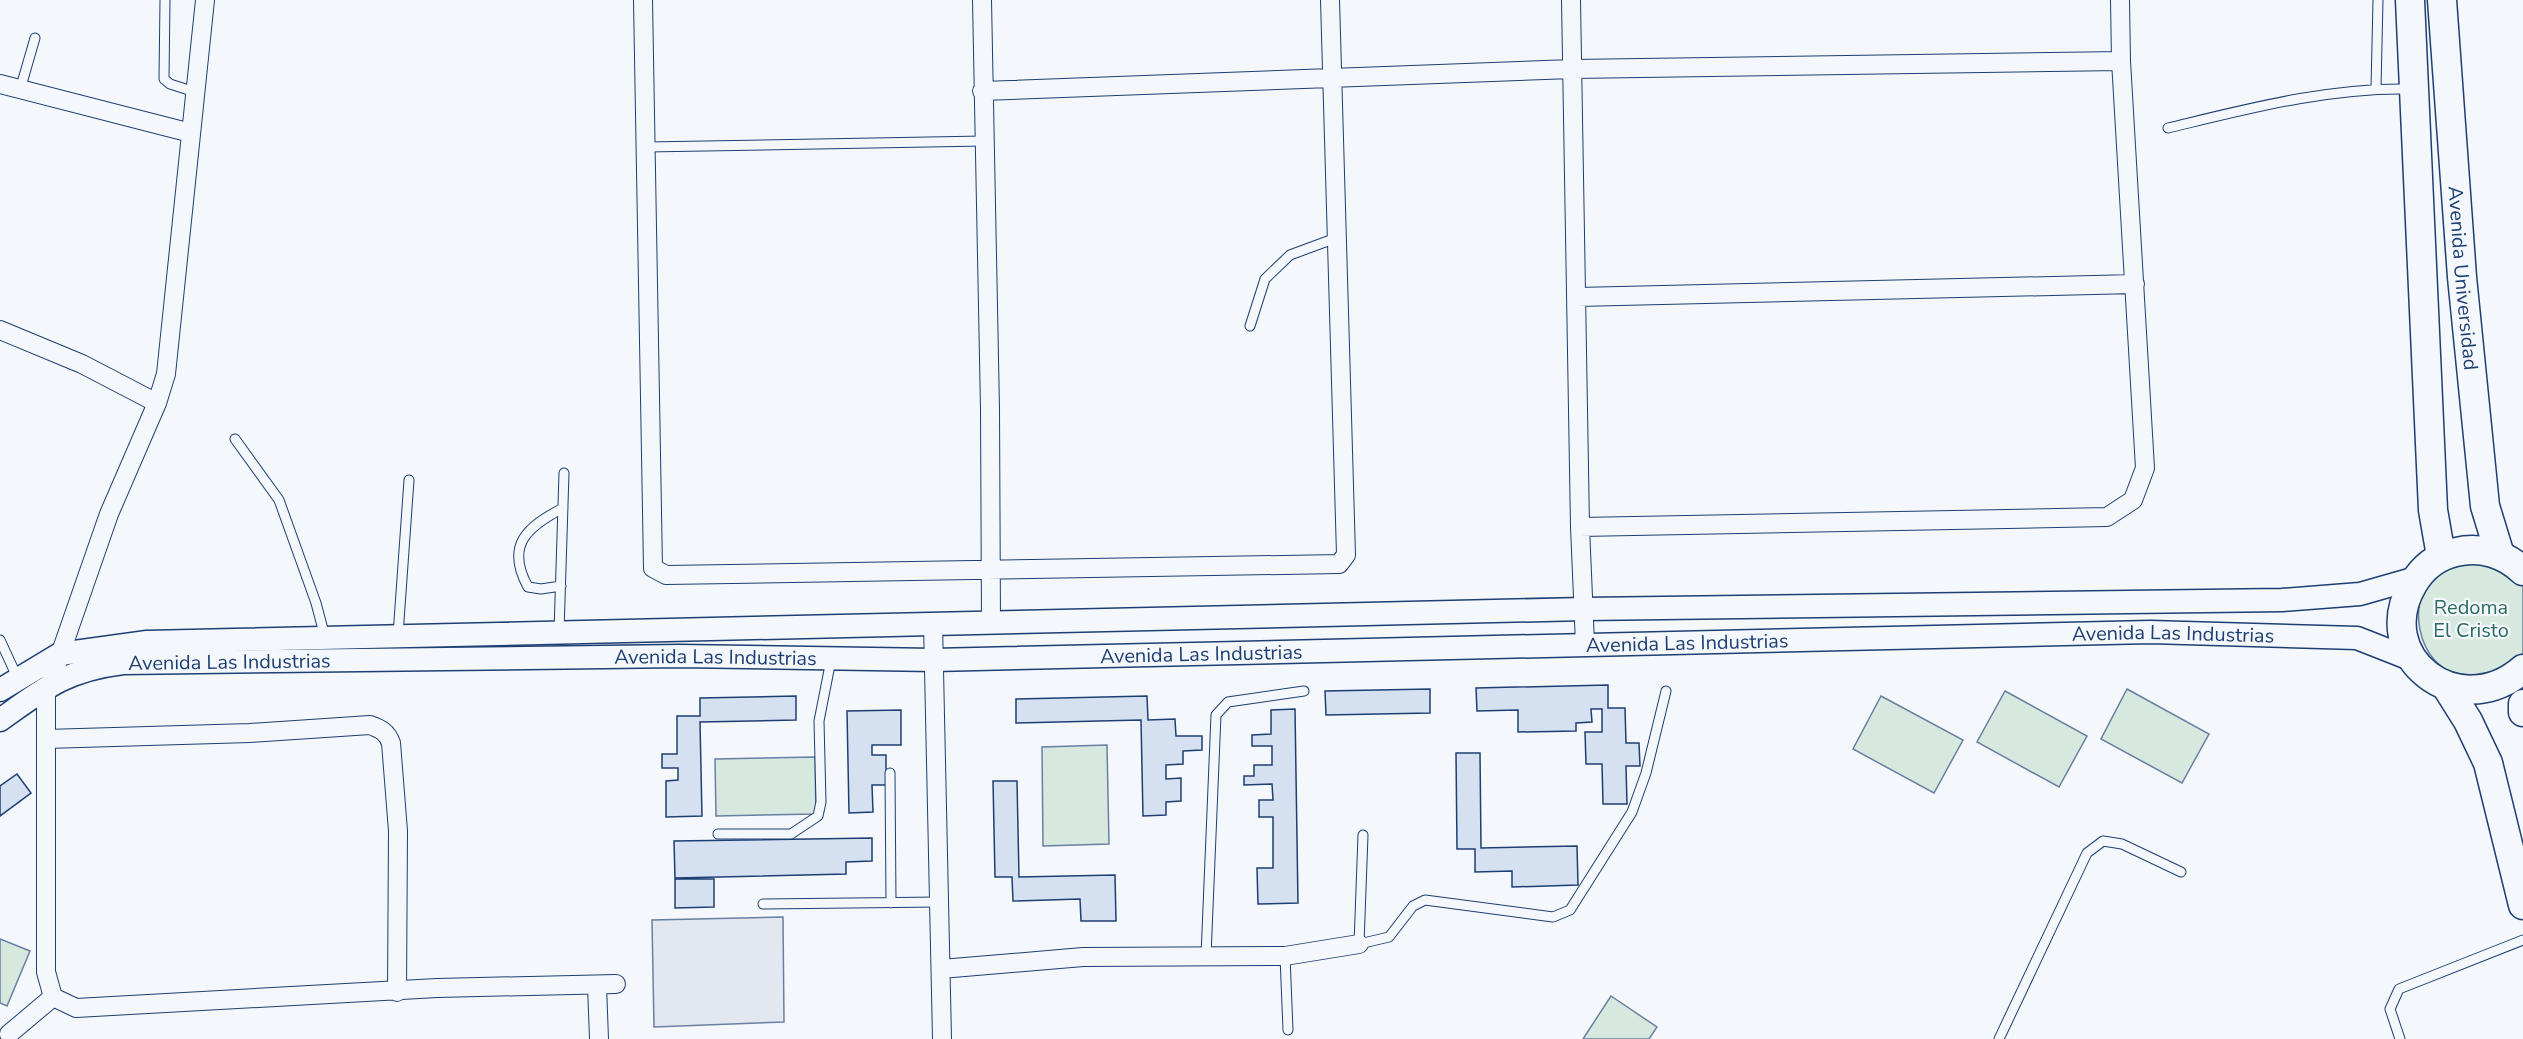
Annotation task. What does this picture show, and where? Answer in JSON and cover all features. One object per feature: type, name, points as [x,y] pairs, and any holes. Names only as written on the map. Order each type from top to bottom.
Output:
[{"type":"main road","name":"Avenida Universidad","points":[[2410,0],[2433,510],[2441,556]]},
{"type":"main road","name":"Avenida Universidad","points":[[2442,0],[2462,277],[2485,506],[2512,563]]},
{"type":"main road","points":[[2512,563],[2482,550],[2463,550],[2441,556],[2416,578],[2408,593],[2402,619],[2406,645],[2414,660],[2428,676],[2445,686],[2467,691],[2489,690],[2509,681],[2523,669]]},
{"type":"main road","points":[[2445,686],[2468,721],[2488,764],[2523,905]]},
{"type":"main road","points":[[2523,704],[2523,712]]},
{"type":"street","points":[[205,0],[166,374],[157,403],[109,514],[46,695],[46,972],[53,997],[76,1008],[397,992],[436,988],[616,984]]},
{"type":"street","points":[[643,0],[653,568],[666,575],[1339,564],[1346,555],[1330,0]]},
{"type":"street","points":[[982,0],[991,622]]},
{"type":"street","points":[[1571,0],[1580,527],[1585,645]]},
{"type":"street","points":[[1580,527],[2107,517],[2133,500],[2145,468],[2121,61],[2120,0]]},
{"type":"street","points":[[982,91],[1572,69],[2121,61]]},
{"type":"street","points":[[0,84],[191,133]]},
{"type":"street","points":[[1577,297],[2135,284]]},
{"type":"street","points":[[0,330],[82,364],[157,403]]},
{"type":"street","name":"Avenida Las Industrias","points":[[9,684],[60,654],[147,642],[1584,609],[2282,600],[2360,594],[2416,578]]},
{"type":"street","points":[[933,623],[942,1039]]},
{"type":"street","name":"Avenida Las Industrias","points":[[0,720],[49,685],[88,668],[123,663],[680,656],[934,660],[2150,632],[2357,638],[2414,660]]},
{"type":"street","points":[[46,739],[250,733],[370,725],[380,728],[388,734],[391,743],[399,831],[397,992]]},
{"type":"street","points":[[941,969],[1083,957],[1285,956],[1359,945]]},
{"type":"street","points":[[597,985],[599,1039]]},
{"type":"street","points":[[9,1034],[53,997]]},
{"type":"lane","points":[[165,0],[164,79],[170,84],[195,92]]},
{"type":"lane","points":[[2376,88],[2378,0]]},
{"type":"lane","points":[[20,90],[34,38]]},
{"type":"lane","points":[[2168,128],[2260,105],[2376,88],[2414,89]]},
{"type":"lane","points":[[646,147],[984,141]]},
{"type":"lane","points":[[1250,326],[1265,279],[1290,255],[1336,238]]},
{"type":"lane","points":[[235,439],[279,500],[316,603],[325,638]]},
{"type":"lane","points":[[559,632],[564,473]]},
{"type":"lane","points":[[398,635],[409,480]]},
{"type":"lane","points":[[561,586],[541,589],[528,587],[519,571],[518,548],[534,523],[563,508]]},
{"type":"lane","points":[[0,640],[9,684]]},
{"type":"lane","points":[[718,834],[791,834],[818,816],[821,802],[819,721],[831,660]]},
{"type":"lane","points":[[1206,956],[1216,715],[1228,702],[1304,691]]},
{"type":"lane","points":[[1363,835],[1359,945],[1389,937],[1413,906],[1425,900],[1553,917],[1570,910],[1632,812],[1646,773],[1666,691]]},
{"type":"lane","points":[[890,773],[891,903]]},
{"type":"lane","points":[[1999,1039],[2087,853],[2103,841],[2122,844],[2181,872]]},
{"type":"lane","points":[[763,904],[939,902]]},
{"type":"lane","points":[[2400,1039],[2390,1009],[2399,989],[2523,940]]},
{"type":"lane","points":[[1285,956],[1288,1030]]},
{"type":"green space","name":"Redoma El Cristo","points":[[2481,560],[2523,584],[2523,653],[2515,662],[2506,667],[2466,676],[2449,671],[2435,661],[2420,629],[2419,612],[2422,595],[2431,580],[2449,568]]},
{"type":"green space","points":[[2127,689],[2209,734],[2182,783],[2101,739]]},
{"type":"green space","points":[[2005,691],[2087,736],[2059,787],[1977,742]]},
{"type":"green space","points":[[1881,696],[1963,740],[1934,793],[1853,749]]},
{"type":"green space","points":[[1107,745],[1109,844],[1043,846],[1042,747]]},
{"type":"green space","points":[[815,757],[816,814],[716,816],[715,759]]},
{"type":"green space","points":[[0,939],[30,951],[7,1006],[0,1003]]},
{"type":"green space","points":[[1611,996],[1657,1027],[1649,1039],[1583,1039]]},
{"type":"shaded area","points":[[783,917],[784,1022],[654,1027],[652,920]]},
{"type":"building","points":[[1608,685],[1608,708],[1625,708],[1626,743],[1639,743],[1640,766],[1626,766],[1627,804],[1603,804],[1602,764],[1586,764],[1585,732],[1602,732],[1602,709],[1591,709],[1592,722],[1576,723],[1576,731],[1518,732],[1518,710],[1477,711],[1476,688]]},
{"type":"building","points":[[1430,689],[1430,713],[1326,715],[1325,691]]},
{"type":"building","points":[[796,696],[796,720],[700,722],[702,816],[666,817],[666,781],[678,780],[678,768],[662,768],[662,754],[677,754],[677,716],[700,716],[700,698]]},
{"type":"building","points":[[1147,696],[1148,720],[1175,719],[1176,736],[1202,736],[1202,750],[1183,751],[1183,764],[1166,765],[1166,779],[1181,778],[1181,801],[1166,802],[1166,815],[1143,816],[1141,720],[1016,723],[1016,699]]},
{"type":"building","points":[[1295,709],[1298,903],[1258,904],[1257,868],[1273,868],[1273,817],[1259,817],[1259,800],[1273,800],[1272,784],[1244,785],[1244,776],[1254,776],[1254,765],[1272,765],[1272,746],[1252,746],[1252,735],[1271,734],[1271,710]]},
{"type":"building","points":[[901,710],[901,745],[872,745],[872,755],[886,755],[886,785],[872,785],[873,812],[849,813],[847,711]]},
{"type":"building","points":[[1456,753],[1480,753],[1481,848],[1577,846],[1578,885],[1512,887],[1512,871],[1475,872],[1475,849],[1457,849]]},
{"type":"building","points":[[17,774],[31,793],[0,816],[0,786]]},
{"type":"building","points":[[993,781],[1017,781],[1019,877],[1115,875],[1116,921],[1081,921],[1080,899],[1013,901],[1012,877],[995,877]]},
{"type":"building","points":[[872,838],[872,861],[846,862],[846,874],[675,878],[674,841]]},
{"type":"building","points":[[675,879],[714,879],[714,907],[675,908]]}]
